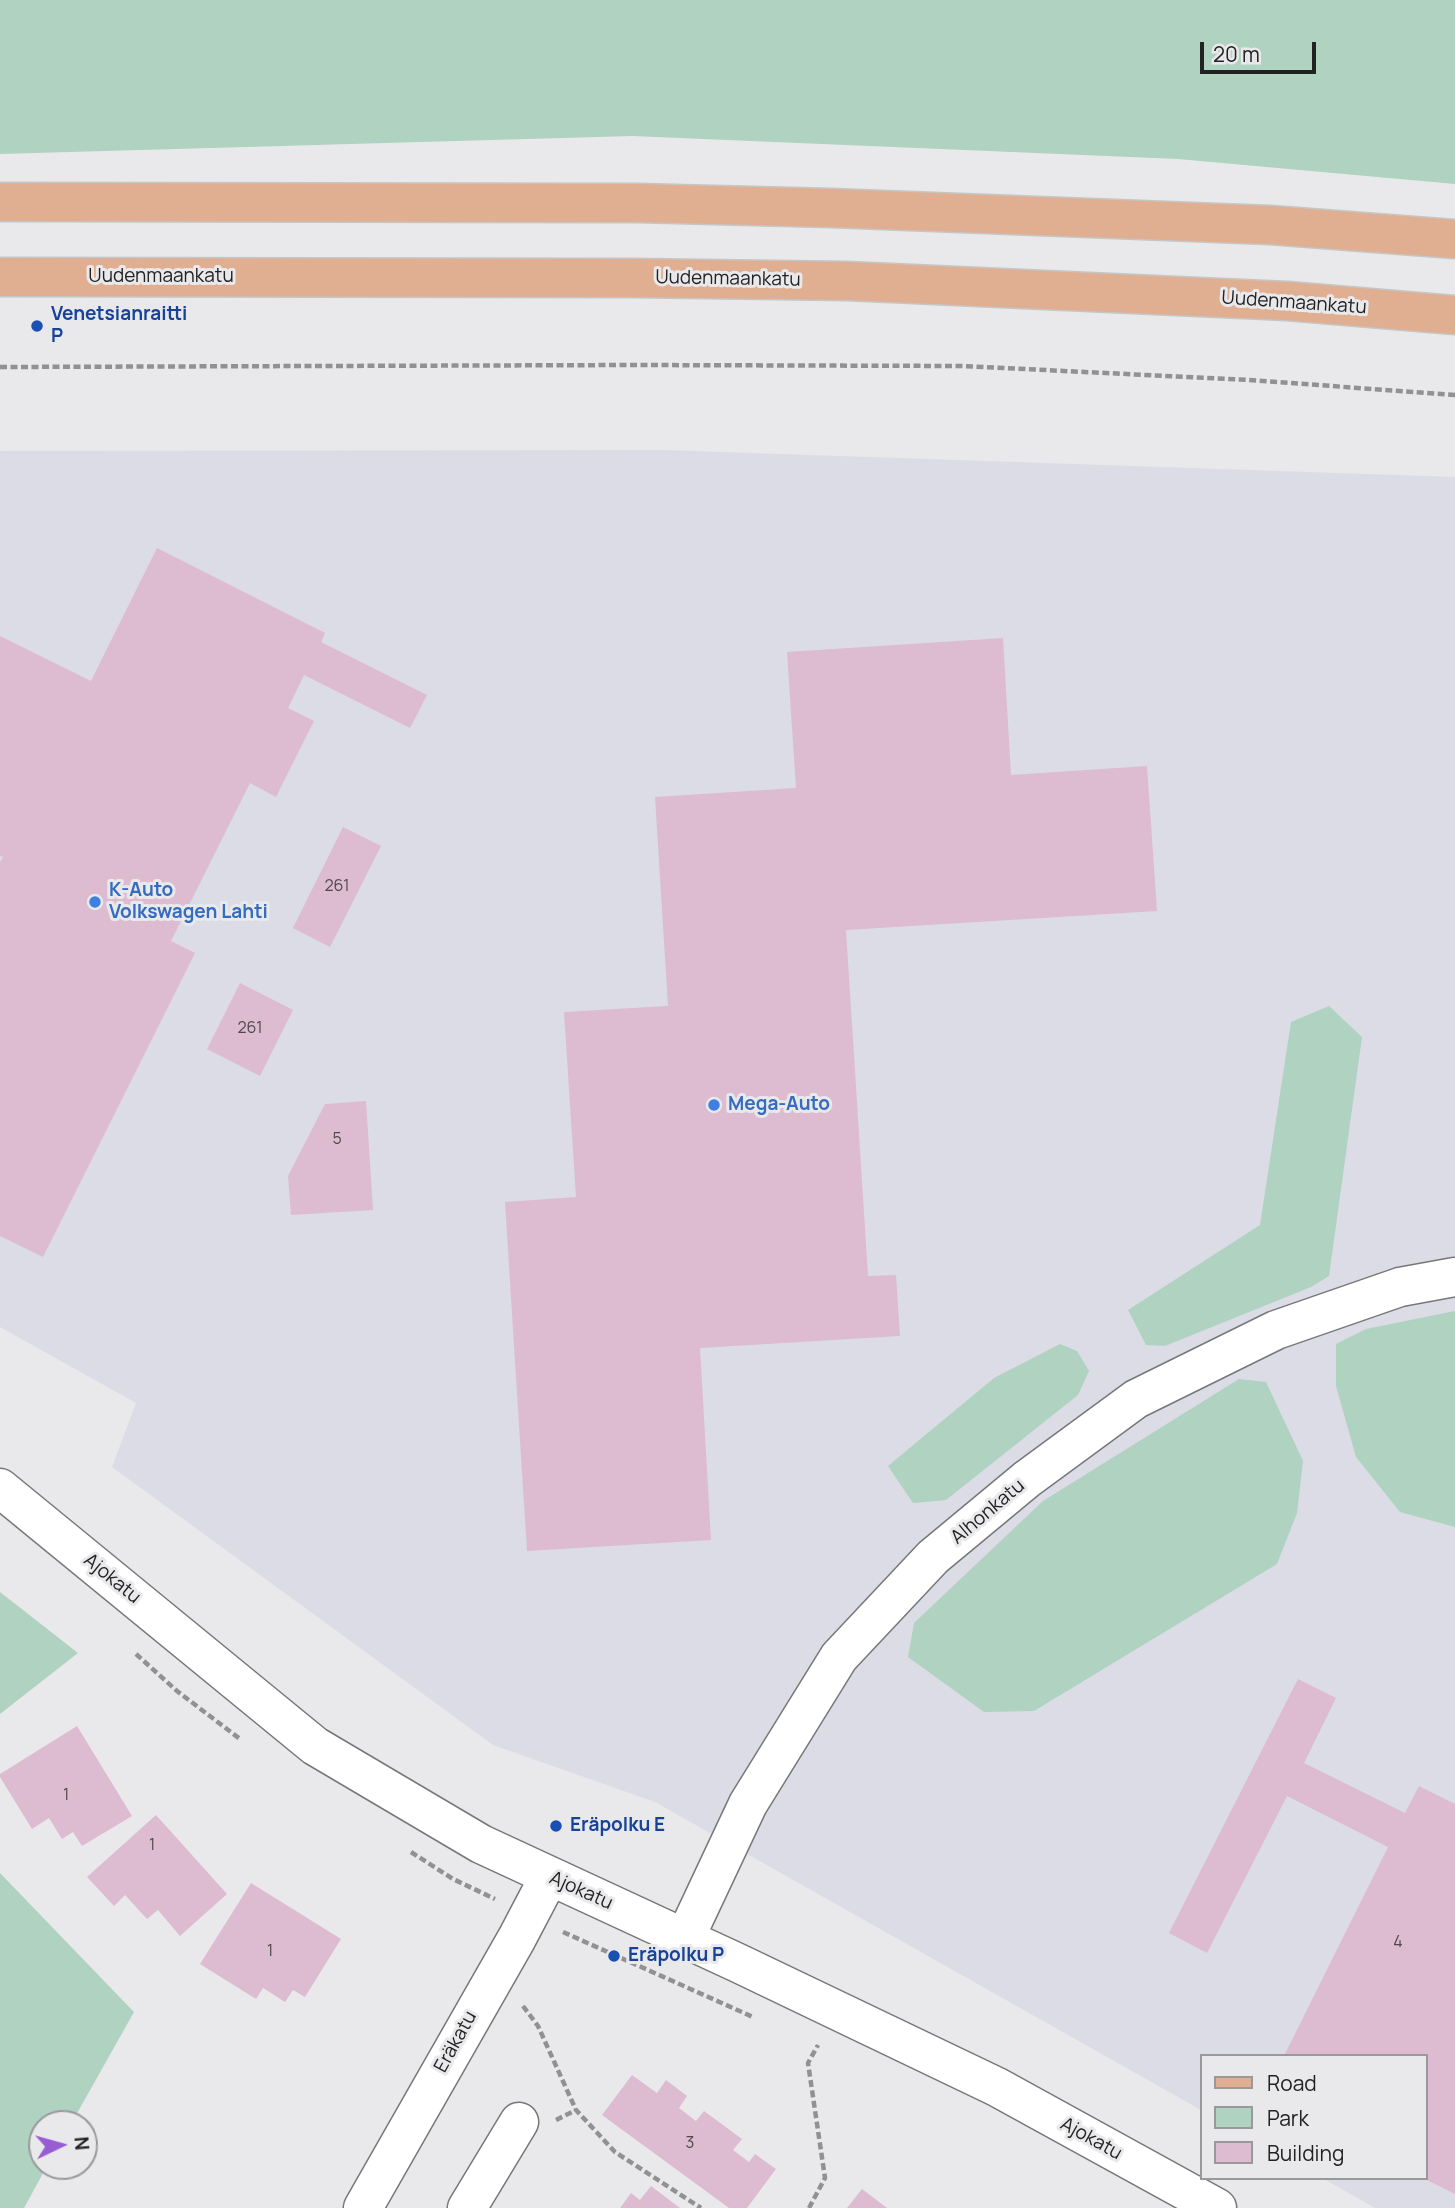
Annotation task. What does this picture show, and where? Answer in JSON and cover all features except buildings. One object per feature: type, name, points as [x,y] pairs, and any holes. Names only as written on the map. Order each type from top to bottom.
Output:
[{"type":"main road","points":[[0,202],[623,203],[831,208],[1270,225],[1455,239]]},
{"type":"main road","name":"Uudenmaankatu","points":[[0,277],[847,281],[1287,301],[1455,315]]},
{"type":"street","name":"Alhonkatu","points":[[685,1938],[748,1804],[839,1657],[933,1557],[1027,1479],[1136,1399],[1276,1330],[1400,1287],[1455,1277]]},
{"type":"street","name":"Ajokatu","points":[[0,1488],[315,1746],[481,1844],[998,2087],[1217,2208]]},
{"type":"street","name":"Eräkatu","points":[[363,2208],[549,1877]]},
{"type":"street","points":[[467,2208],[519,2122]]},
{"type":"path","points":[[0,367],[962,366],[1249,380],[1455,395]]},
{"type":"path","points":[[492,1979],[507,1985],[538,2026],[576,2110],[615,2152],[701,2208]]},
{"type":"path","points":[[809,2208],[825,2178],[808,2063],[818,2045]]},
{"type":"shaded area","points":[[664,450],[1455,477],[1455,2208],[1375,2208],[1326,2180],[1427,2180],[1427,2054],[1200,2054],[1200,2109],[655,1802],[493,1745],[112,1467],[136,1403],[0,1327],[0,451]]},
{"type":"green space","points":[[0,0],[1455,0],[1455,184],[1178,159],[632,136],[0,154]]},
{"type":"green space","points":[[1329,1006],[1362,1037],[1329,1276],[1311,1287],[1165,1346],[1146,1345],[1128,1310],[1260,1225],[1291,1022]]},
{"type":"green space","points":[[1455,1311],[1455,1527],[1400,1512],[1356,1457],[1336,1386],[1336,1344],[1366,1329]]},
{"type":"green space","points":[[1060,1344],[1077,1351],[1089,1371],[1078,1395],[946,1500],[913,1503],[888,1466],[994,1378]]},
{"type":"green space","points":[[1239,1379],[1266,1382],[1303,1461],[1297,1513],[1277,1564],[1034,1711],[984,1712],[908,1657],[914,1623],[1043,1501]]},
{"type":"green space","points":[[0,1592],[78,1653],[0,1714]]},
{"type":"green space","points":[[0,1873],[134,2012],[79,2110],[28,2110],[28,2180],[39,2180],[24,2208],[0,2208]]},
{"type":"place","name":"Venetsianraitti P","points":[[37,326]]},
{"type":"place","name":"K-Auto Volkswagen Lahti","points":[[95,902]]},
{"type":"place","name":"Mega-Auto","points":[[714,1105]]},
{"type":"place","name":"Eräpolku E","points":[[556,1826]]},
{"type":"place","name":"Eräpolku P","points":[[614,1956]]}]
